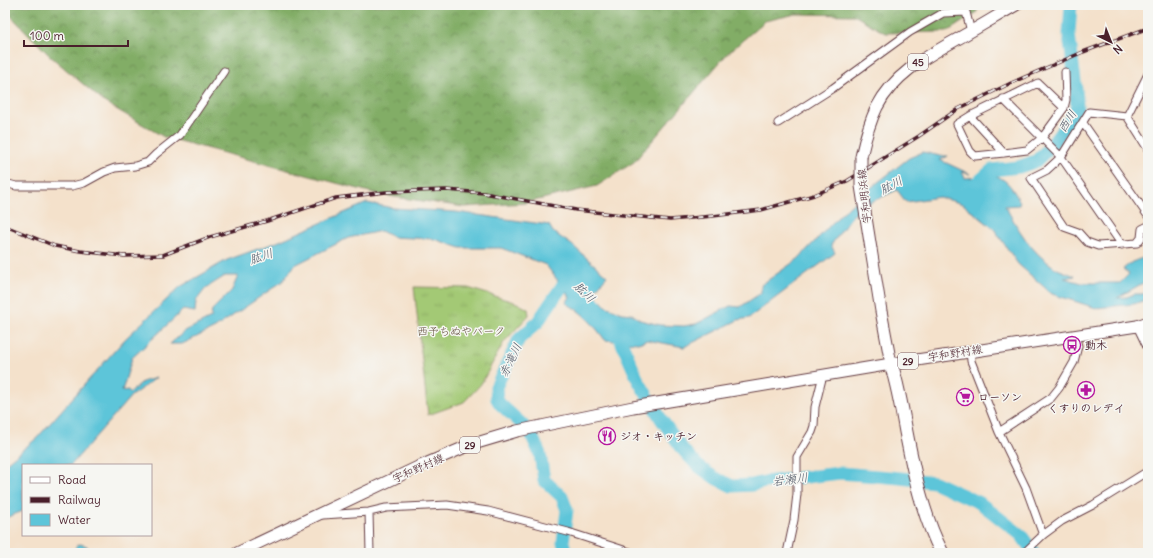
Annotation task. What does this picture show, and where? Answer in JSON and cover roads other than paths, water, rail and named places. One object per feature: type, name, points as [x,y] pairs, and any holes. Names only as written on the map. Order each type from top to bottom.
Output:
[{"type":"highway","points":[[891,364],[897,382],[908,457],[936,553]]},
{"type":"highway","points":[[926,523],[942,553]]},
{"type":"main road","name":"宇和明浜線","points":[[891,364],[861,186],[861,157],[870,123],[878,106],[893,85],[908,70],[923,58],[1016,5]]},
{"type":"main road","name":"宇和野村線","points":[[237,553],[418,467],[470,445],[517,431],[633,407],[970,351],[1137,326],[1148,322]]},
{"type":"street","points":[[778,122],[833,88],[910,32],[943,13],[966,12],[971,32]]},
{"type":"street","points":[[5,183],[16,186],[72,186],[84,183],[115,168],[136,166],[148,162],[180,135],[224,71]]},
{"type":"street","points":[[1064,108],[1038,83],[1003,99],[957,124],[970,151],[976,156],[1004,154],[1028,150],[1045,141],[1064,108],[1066,100],[1065,72]]},
{"type":"street","points":[[1127,116],[1148,77]]},
{"type":"street","points":[[1003,99],[1061,157],[1122,245]]},
{"type":"street","points":[[1127,116],[1089,112],[1061,157],[1047,170],[1031,178],[1064,226],[1078,232],[1087,242],[1098,246],[1137,243],[1141,238],[1142,229],[1148,226]]},
{"type":"street","points":[[970,116],[1004,154]]},
{"type":"street","points":[[1127,116],[1148,149]]},
{"type":"street","points":[[1083,123],[1148,216]]},
{"type":"street","points":[[1137,326],[1148,349]]},
{"type":"street","points":[[999,432],[1051,398],[1059,388],[1074,362],[1078,346],[1075,336]]},
{"type":"street","points":[[970,351],[971,361],[999,432],[1026,488],[1041,538]]},
{"type":"street","points":[[787,553],[794,520],[797,494],[798,456],[814,426],[815,407],[823,375]]},
{"type":"street","points":[[1024,553],[1062,521],[1148,471]]},
{"type":"street","points":[[317,515],[369,512],[386,508],[447,505],[488,511],[559,529],[615,550],[633,553]]},
{"type":"street","points":[[369,512],[370,553]]},
{"type":"water","name":"肱川","points":[[923,152],[940,156],[948,156],[940,160],[970,174],[962,172],[965,178],[980,177],[987,172],[1004,180],[1020,202],[1019,205],[1005,206],[1015,223],[1026,240],[1038,254],[1061,271],[1075,276],[1064,278],[1082,283],[1120,283],[1129,274],[1123,269],[1132,262],[1148,256],[1148,280],[1117,298],[1148,292],[1148,299],[1134,304],[1096,308],[1052,294],[1018,264],[994,229],[963,204],[939,197],[906,202],[897,190],[873,201],[852,216],[831,245],[835,253],[749,318],[738,320],[684,347],[647,340],[638,343],[605,340],[588,319],[566,303],[570,297],[546,265],[501,248],[461,248],[434,239],[393,237],[381,231],[348,238],[295,265],[283,281],[215,328],[182,344],[170,344],[185,331],[211,318],[212,310],[232,290],[238,276],[225,276],[206,288],[196,301],[195,312],[183,310],[132,358],[122,391],[128,390],[130,393],[142,382],[156,378],[131,396],[72,464],[22,464],[22,511],[5,518],[5,464],[37,438],[125,339],[180,287],[227,260],[277,242],[367,203],[393,208],[456,212],[549,225],[553,232],[572,245],[607,276],[595,290],[597,297],[606,306],[622,313],[632,314],[640,320],[660,325],[684,326],[696,324],[730,306],[740,307],[761,293],[761,285],[798,259],[840,215],[873,186],[909,158]]},
{"type":"water","points":[[80,544],[87,546],[89,553],[74,553],[76,546]]},
{"type":"waterway","name":"西川","points":[[976,184],[992,170],[1019,167],[1036,161],[1049,148],[1072,117],[1077,106],[1069,34],[1071,5]]},
{"type":"waterway","name":"赤滝川","points":[[523,425],[500,404],[497,399],[496,387],[519,339],[537,323],[569,276]]},
{"type":"waterway","name":"岩瀬川","points":[[614,325],[638,380],[661,419],[684,451],[698,466],[715,478],[732,486],[752,485],[765,482],[840,473],[934,482],[980,503],[1021,535],[1034,553]]},
{"type":"waterway","name":"赤滝川","points":[[531,434],[540,454],[544,480],[562,497],[567,510],[563,542],[566,553]]},
{"type":"railway","points":[[5,226],[55,246],[80,251],[124,256],[163,255],[210,237],[267,221],[336,198],[386,192],[446,190],[484,193],[576,210],[670,220],[761,210],[814,195],[847,181],[919,136],[958,109],[1011,83],[1083,52],[1148,28]]},
{"type":"place","name":"動木","points":[[1072,345]]},
{"type":"place","name":"くすりのレデイ","points":[[1086,390]]},
{"type":"place","name":"ローソン","points":[[965,397]]},
{"type":"place","name":"ジオ・キッチン","points":[[607,436]]},
{"type":"park label","name":"西予ちぬやパーク","points":[[461,331]]}]
